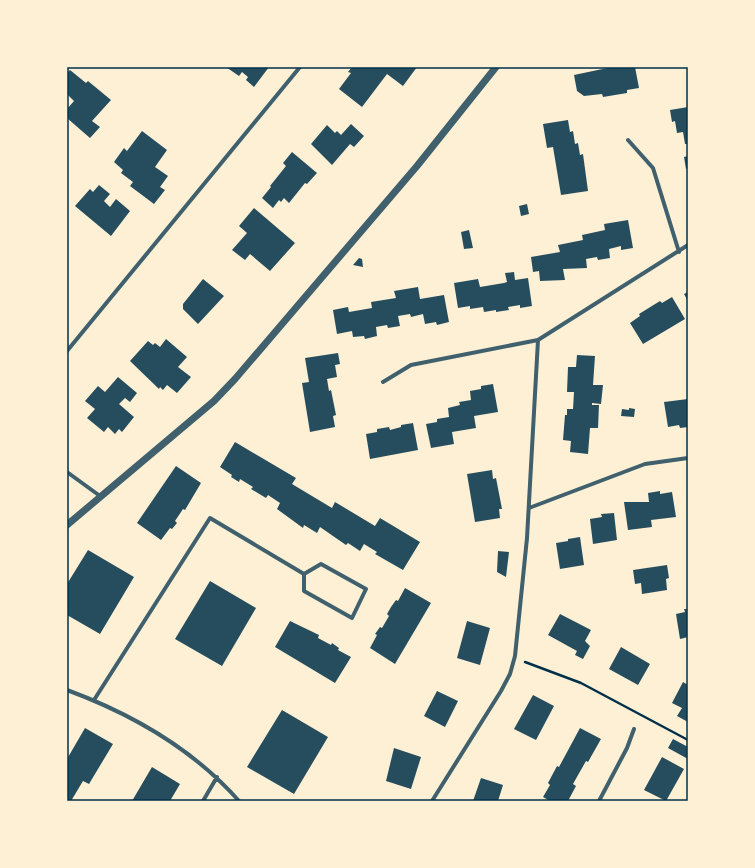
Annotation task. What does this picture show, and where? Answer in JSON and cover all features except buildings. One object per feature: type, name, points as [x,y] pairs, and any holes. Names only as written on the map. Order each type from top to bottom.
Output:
[{"type":"street","points":[[67,351],[300,67]]},
{"type":"street","points":[[67,525],[214,401],[235,379],[417,166],[496,67]]},
{"type":"street","points":[[628,140],[653,168],[679,252]]},
{"type":"street","points":[[383,382],[411,365],[538,340],[688,245]]},
{"type":"street","points":[[432,801],[501,691],[510,674],[514,659],[522,600],[529,508],[538,340]]},
{"type":"street","points":[[529,508],[645,464],[688,458]]},
{"type":"street","points":[[67,472],[100,496]]},
{"type":"street","points":[[94,700],[210,518],[304,574]]},
{"type":"street","points":[[321,564],[366,589],[352,618],[304,590],[304,574],[321,564]]},
{"type":"street","points":[[67,690],[94,700],[162,736],[189,754],[217,777],[239,801]]},
{"type":"street","points":[[599,801],[628,748],[634,729]]},
{"type":"street","points":[[203,801],[217,777]]},
{"type":"path","points":[[514,659],[581,682],[688,740]]}]
